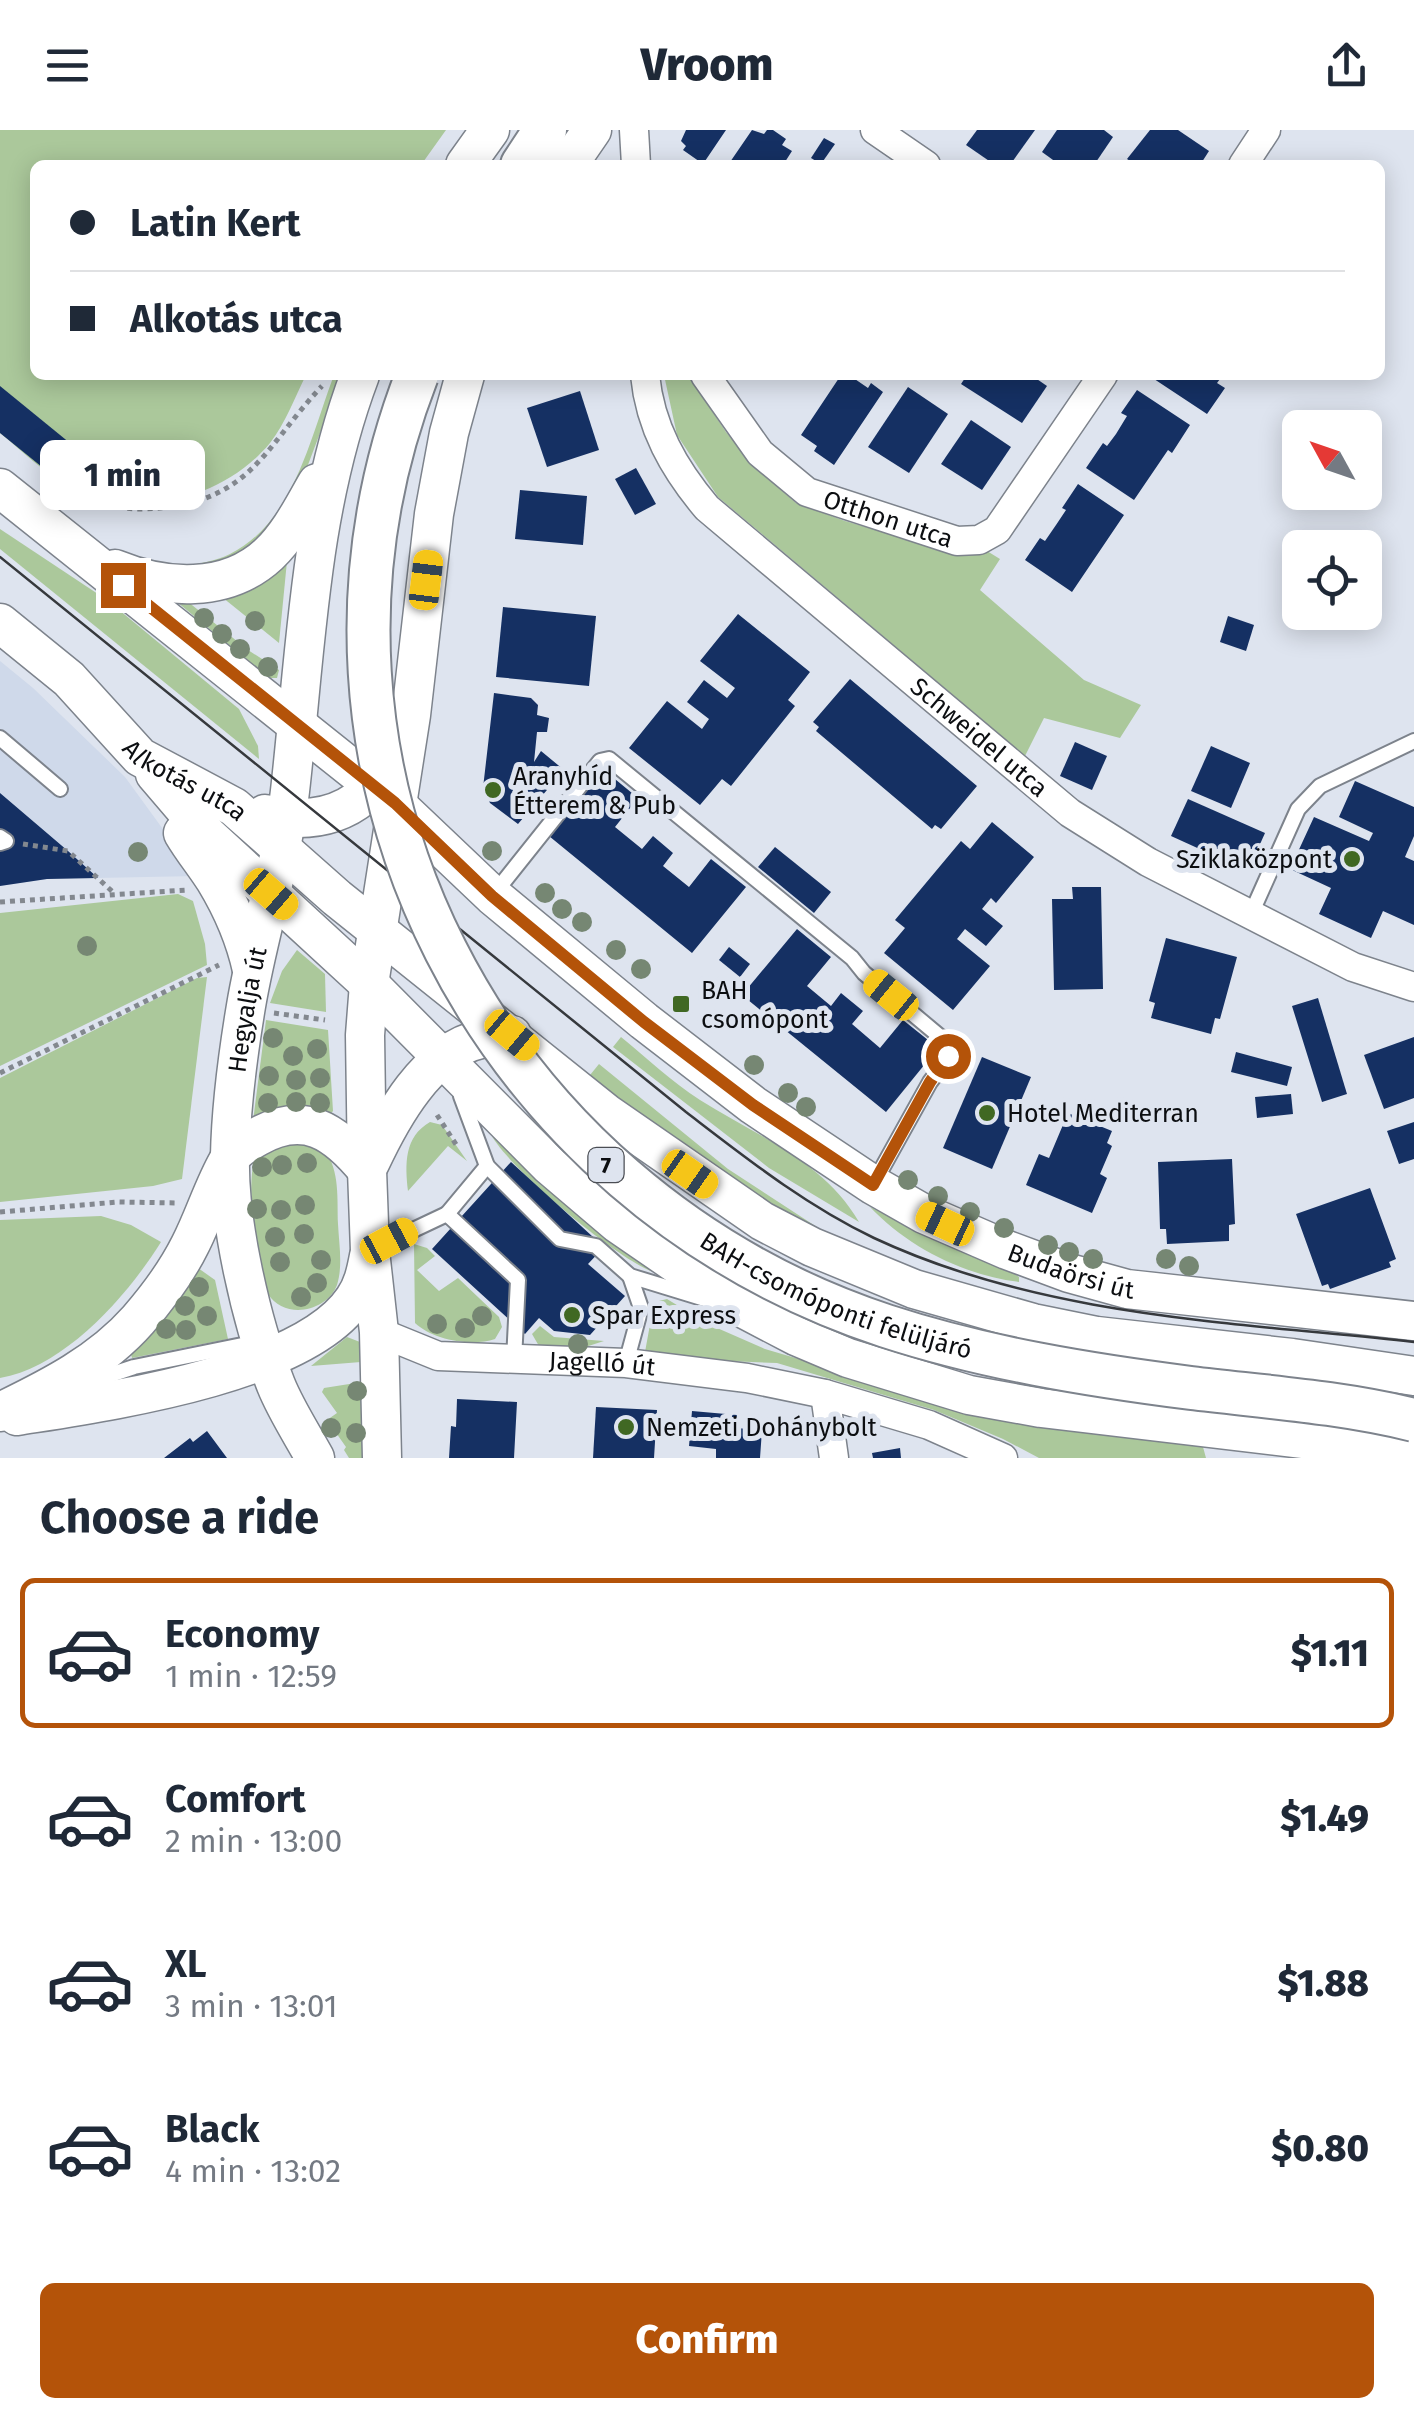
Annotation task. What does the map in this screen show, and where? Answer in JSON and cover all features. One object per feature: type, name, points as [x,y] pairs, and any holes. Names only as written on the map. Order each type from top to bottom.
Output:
[{"type":"main road","points":[[469,160],[490,130]]},
{"type":"main road","points":[[525,160],[545,130]]},
{"type":"main road","points":[[571,160],[592,130]]},
{"type":"main road","name":"Hegyalja út","points":[[317,1444],[278,1390],[276,1359],[242,1256],[230,1158],[236,969],[285,906],[284,833],[310,578],[319,517],[336,450],[344,380]]},
{"type":"main road","name":"BAH-csomóponti felüljáró","points":[[415,380],[391,458],[380,511],[370,621],[376,728],[400,840],[444,951],[500,1044],[568,1128],[654,1204],[730,1256],[800,1292],[886,1326],[987,1354],[1088,1372],[1290,1398],[1414,1420]]},
{"type":"main road","points":[[382,1458],[380,1332],[370,1251],[365,1036],[384,889],[385,795],[411,716],[434,514],[464,380]]},
{"type":"main road","points":[[93,560],[164,585],[224,579],[244,570],[268,554],[294,523],[336,450]]},
{"type":"main road","points":[[0,488],[385,795]]},
{"type":"main road","name":"Alkotás utca","points":[[0,623],[69,679],[140,757],[284,833]]},
{"type":"main road","points":[[140,757],[208,836],[369,984],[550,1166],[603,1212],[733,1302],[848,1358],[969,1395],[1228,1444],[1353,1444],[1414,1458]]},
{"type":"main road","points":[[140,757],[194,852],[222,892],[247,946],[236,969]]},
{"type":"main road","points":[[378,931],[337,898],[284,833],[385,795]]},
{"type":"main road","name":"Budaörsi út","points":[[385,795],[492,896],[644,1022],[873,1185],[924,1214],[1069,1273],[1127,1288],[1414,1320]]},
{"type":"main road","points":[[285,906],[384,889],[492,896]]},
{"type":"main road","name":"Budaörsi út","points":[[378,931],[606,1114],[716,1192],[812,1247],[896,1282],[1033,1322],[1097,1336],[1414,1376]]},
{"type":"main road","points":[[367,1170],[406,1096],[444,1059],[477,1039],[512,1035]]},
{"type":"main road","points":[[4,1416],[82,1367],[132,1327],[188,1248],[230,1158],[246,1144],[280,1125],[297,1124],[328,1132],[346,1144],[367,1170]]},
{"type":"main road","points":[[4,1416],[94,1404],[276,1359],[318,1332],[356,1297],[365,1279],[370,1251]]},
{"type":"street","points":[[634,130],[636,160]]},
{"type":"street","points":[[875,130],[919,160]]},
{"type":"street","points":[[1246,160],[1266,130]]},
{"type":"street","name":"Schweidel utca","points":[[646,380],[659,436],[681,478],[729,528],[1070,814],[1148,862],[1353,968],[1414,987]]},
{"type":"street","name":"Otthon utca","points":[[708,380],[760,453],[808,492],[958,541],[979,540],[997,530],[1101,380]]},
{"type":"street","name":"Jagelló út","points":[[380,1332],[438,1356],[626,1364],[746,1378],[826,1394],[929,1426],[1003,1458]]},
{"type":"street","points":[[826,1394],[834,1458]]},
{"type":"lane","points":[[0,738],[60,789]]},
{"type":"lane","points":[[1251,914],[1298,810],[1320,786],[1414,741]]},
{"type":"lane","points":[[492,896],[600,761],[609,760],[852,958],[864,973],[950,1044],[948,1056],[873,1185]]},
{"type":"lane","points":[[444,1059],[488,1166],[560,1238],[596,1246],[630,1276],[698,1298],[733,1302]]},
{"type":"lane","points":[[370,1251],[447,1214],[488,1166]]},
{"type":"lane","points":[[447,1214],[518,1280],[514,1360]]},
{"type":"lane","points":[[626,1364],[640,1308],[630,1276]]},
{"type":"path","points":[[67,500],[142,509],[196,501],[222,491],[259,464],[341,380]]},
{"type":"path","points":[[2,840],[68,851],[115,895]]},
{"type":"path","points":[[0,902],[167,891]]},
{"type":"path","points":[[0,1073],[236,969]]},
{"type":"path","points":[[271,1012],[325,1020]]},
{"type":"path","points":[[0,1212],[118,1202],[185,1204]]},
{"type":"shaded area","points":[[0,661],[125,777],[197,876],[47,879],[0,886]]},
{"type":"green space","points":[[0,130],[446,130],[425,160],[30,160],[30,380],[304,380],[275,436],[250,463],[202,491],[175,499],[120,502],[93,496],[67,485],[0,433]]},
{"type":"green space","points":[[332,380],[340,380],[303,478],[272,535],[225,567],[184,567],[230,554],[252,540],[285,500]]},
{"type":"green space","points":[[665,380],[691,380],[726,432],[758,470],[796,503],[955,553],[987,551],[1000,559],[980,590],[1084,680],[1141,705],[1120,738],[1044,718],[1025,756],[718,497],[677,435]]},
{"type":"green space","points":[[0,529],[107,600],[239,709],[258,746],[259,759],[0,549]]},
{"type":"green space","points":[[287,561],[279,643],[217,593]]},
{"type":"green space","points":[[171,597],[182,597],[279,670],[277,678],[269,678]]},
{"type":"green space","points":[[178,894],[193,901],[207,965],[0,1066],[0,913]]},
{"type":"green space","points":[[297,950],[325,974],[326,1012],[270,1003],[282,971]]},
{"type":"green space","points":[[207,977],[182,1179],[153,1186],[0,1202],[0,1078],[197,978]]},
{"type":"green space","points":[[266,1020],[328,1030],[333,1111],[327,1118],[253,1121]]},
{"type":"green space","points":[[621,1037],[690,1093],[808,1166],[827,1182],[859,1222],[769,1168],[613,1047]]},
{"type":"green space","points":[[599,1064],[728,1169],[823,1231],[834,1247],[586,1080]]},
{"type":"green space","points":[[430,1122],[442,1125],[467,1161],[448,1146],[408,1191],[411,1143]]},
{"type":"green space","points":[[490,1132],[657,1273],[619,1252],[566,1212],[517,1166]]},
{"type":"green space","points":[[287,1137],[325,1150],[337,1186],[337,1285],[315,1307],[294,1310],[275,1302],[263,1283],[253,1232],[251,1194],[256,1159]]},
{"type":"green space","points":[[870,1207],[939,1242],[1011,1271],[1019,1282],[978,1273],[939,1257],[902,1235]]},
{"type":"green space","points":[[101,1216],[131,1225],[161,1242],[113,1305],[71,1344],[48,1360],[0,1378],[0,1220]]},
{"type":"green space","points":[[414,1244],[435,1256],[417,1270],[439,1291],[458,1278],[499,1317],[502,1327],[495,1339],[453,1340],[432,1334],[415,1323]]},
{"type":"green space","points":[[191,1263],[215,1280],[228,1339],[132,1358],[131,1354]]},
{"type":"green space","points":[[667,1299],[708,1324],[765,1349],[1002,1419],[1080,1432],[1185,1439],[1203,1447],[1206,1458],[1039,1458],[934,1410],[777,1363],[654,1358],[645,1352],[653,1308]]},
{"type":"green space","points":[[540,1326],[554,1337],[604,1341],[579,1349],[539,1346],[532,1334]]},
{"type":"green space","points":[[347,1337],[360,1342],[361,1362],[311,1366]]},
{"type":"green space","points":[[362,1382],[366,1458],[349,1458],[327,1420],[337,1413],[322,1392],[324,1388]]},
{"type":"building","points":[[686,130],[726,130],[706,160],[697,160],[683,150],[686,146],[681,141]]},
{"type":"building","points":[[752,130],[764,134],[773,130],[786,139],[782,145],[792,151],[786,160],[731,160]]},
{"type":"building","points":[[977,130],[1035,130],[1014,160],[988,160],[966,145]]},
{"type":"building","points":[[1057,130],[1104,130],[1113,137],[1097,160],[1053,160],[1042,152]]},
{"type":"building","points":[[1150,130],[1178,130],[1209,151],[1203,160],[1127,159]]},
{"type":"building","points":[[824,138],[835,144],[824,160],[811,158]]},
{"type":"building","points":[[838,380],[856,380],[868,388],[871,383],[883,392],[834,465],[814,451],[817,446],[801,435]]},
{"type":"building","points":[[964,380],[1038,380],[1047,386],[1022,423],[961,384]]},
{"type":"building","points":[[1156,380],[1219,380],[1217,383],[1225,388],[1207,414]]},
{"type":"building","points":[[0,386],[87,457],[63,484],[0,433]]},
{"type":"building","points":[[908,387],[948,414],[909,473],[868,447]]},
{"type":"building","points":[[1137,390],[1190,425],[1134,500],[1086,468],[1103,443],[1107,446],[1116,434],[1127,416],[1121,413]]},
{"type":"building","points":[[580,391],[599,450],[547,467],[527,408]]},
{"type":"building","points":[[971,420],[1011,447],[982,490],[941,464]]},
{"type":"building","points":[[636,468],[656,504],[635,515],[615,479]]},
{"type":"building","points":[[1078,484],[1124,515],[1072,592],[1025,560],[1040,538],[1045,541]]},
{"type":"building","points":[[520,490],[587,496],[583,545],[515,539]]},
{"type":"building","points":[[503,607],[596,616],[589,686],[496,677]]},
{"type":"building","points":[[738,614],[810,672],[788,700],[795,706],[731,786],[722,779],[700,805],[629,748],[667,701],[702,729],[709,719],[687,702],[704,680],[727,698],[735,688],[700,661]]},
{"type":"building","points":[[1228,616],[1254,625],[1246,651],[1220,642]]},
{"type":"building","points":[[850,679],[977,786],[941,829],[935,825],[932,829],[816,731],[819,727],[813,722]]},
{"type":"building","points":[[494,693],[531,698],[538,705],[537,715],[549,718],[547,732],[537,732],[534,762],[541,751],[564,770],[518,824],[490,803],[483,788]]},
{"type":"building","points":[[1075,742],[1107,756],[1092,790],[1060,776]]},
{"type":"building","points":[[1211,746],[1250,763],[1231,808],[1191,791]]},
{"type":"building","points":[[604,770],[638,798],[615,827],[642,849],[653,836],[673,853],[663,866],[689,887],[711,859],[746,887],[692,953],[549,836]]},
{"type":"building","name":"Sziklaközpont","points":[[1355,781],[1414,807],[1414,836],[1405,857],[1414,861],[1414,925],[1383,911],[1371,938],[1319,914],[1331,888],[1290,869],[1314,817],[1369,841],[1373,833],[1339,817]]},
{"type":"building","points":[[0,793],[98,878],[47,879],[0,886]]},
{"type":"building","points":[[1188,799],[1265,833],[1248,871],[1171,836]]},
{"type":"building","points":[[992,822],[1034,857],[996,903],[991,898],[982,909],[1003,926],[986,946],[965,929],[957,939],[990,966],[953,1010],[884,953],[905,928],[895,920],[961,841],[970,849]]},
{"type":"building","points":[[775,847],[831,892],[814,913],[758,867]]},
{"type":"building","points":[[1072,887],[1101,887],[1103,989],[1054,990],[1052,899],[1073,899]]},
{"type":"building","points":[[797,929],[831,957],[807,986],[831,1006],[841,993],[863,1011],[852,1024],[880,1048],[903,1020],[938,1048],[886,1112],[742,995]]},
{"type":"building","points":[[1166,938],[1237,957],[1220,1019],[1215,1018],[1211,1034],[1151,1018],[1155,1003],[1149,1001]]},
{"type":"building","points":[[729,947],[750,964],[740,977],[719,960]]},
{"type":"building","points":[[1318,998],[1347,1094],[1322,1102],[1292,1006]]},
{"type":"building","points":[[1414,1037],[1414,1098],[1384,1109],[1364,1055]]},
{"type":"building","points":[[1236,1052],[1292,1067],[1287,1086],[1231,1072]]},
{"type":"building","name":"Hotel Mediterran","points":[[982,1057],[1031,1077],[992,1169],[943,1148]]},
{"type":"building","points":[[1291,1094],[1293,1114],[1257,1118],[1255,1097]]},
{"type":"building","points":[[1068,1113],[1112,1131],[1107,1143],[1112,1146],[1100,1174],[1107,1178],[1092,1213],[1026,1185],[1039,1154],[1049,1158]]},
{"type":"building","points":[[1414,1122],[1414,1159],[1399,1164],[1387,1131]]},
{"type":"building","points":[[1232,1159],[1235,1224],[1229,1225],[1229,1241],[1167,1244],[1166,1229],[1160,1229],[1158,1162]]},
{"type":"building","points":[[511,1162],[604,1247],[588,1264],[625,1296],[590,1335],[554,1331],[539,1318],[525,1334],[432,1249]]},
{"type":"building","points":[[1370,1188],[1396,1259],[1389,1262],[1391,1267],[1330,1289],[1328,1284],[1322,1286],[1296,1214]]},
{"type":"building","points":[[457,1399],[517,1402],[514,1458],[449,1458]]},
{"type":"building","points":[[596,1407],[657,1410],[654,1458],[593,1458]]},
{"type":"building","points":[[692,1411],[737,1415],[736,1428],[762,1430],[760,1458],[716,1458],[716,1449],[689,1446]]},
{"type":"building","points":[[207,1431],[227,1458],[164,1458],[190,1438],[193,1442]]},
{"type":"building","points":[[900,1448],[901,1458],[873,1458],[872,1453]]},
{"type":"tram line","points":[[0,557],[686,1112],[777,1180],[849,1225],[938,1264],[1004,1285],[1071,1300],[1208,1321],[1414,1342]]},
{"type":"place","name":"Aranyhíd Étterem & Pub","points":[[493,790]]},
{"type":"place","name":"Sziklaközpont","points":[[1352,859]]},
{"type":"place","name":"BAH csomópont","points":[[681,1004]]},
{"type":"place","name":"Hotel Mediterran","points":[[987,1113]]},
{"type":"place","name":"Spar Express","points":[[572,1315]]},
{"type":"place","name":"Nemzeti Dohánybolt","points":[[626,1427]]},
{"type":"route","points":[[123,585],[395,803],[492,896],[644,1022],[753,1105],[873,1185],[948,1056]]}]
